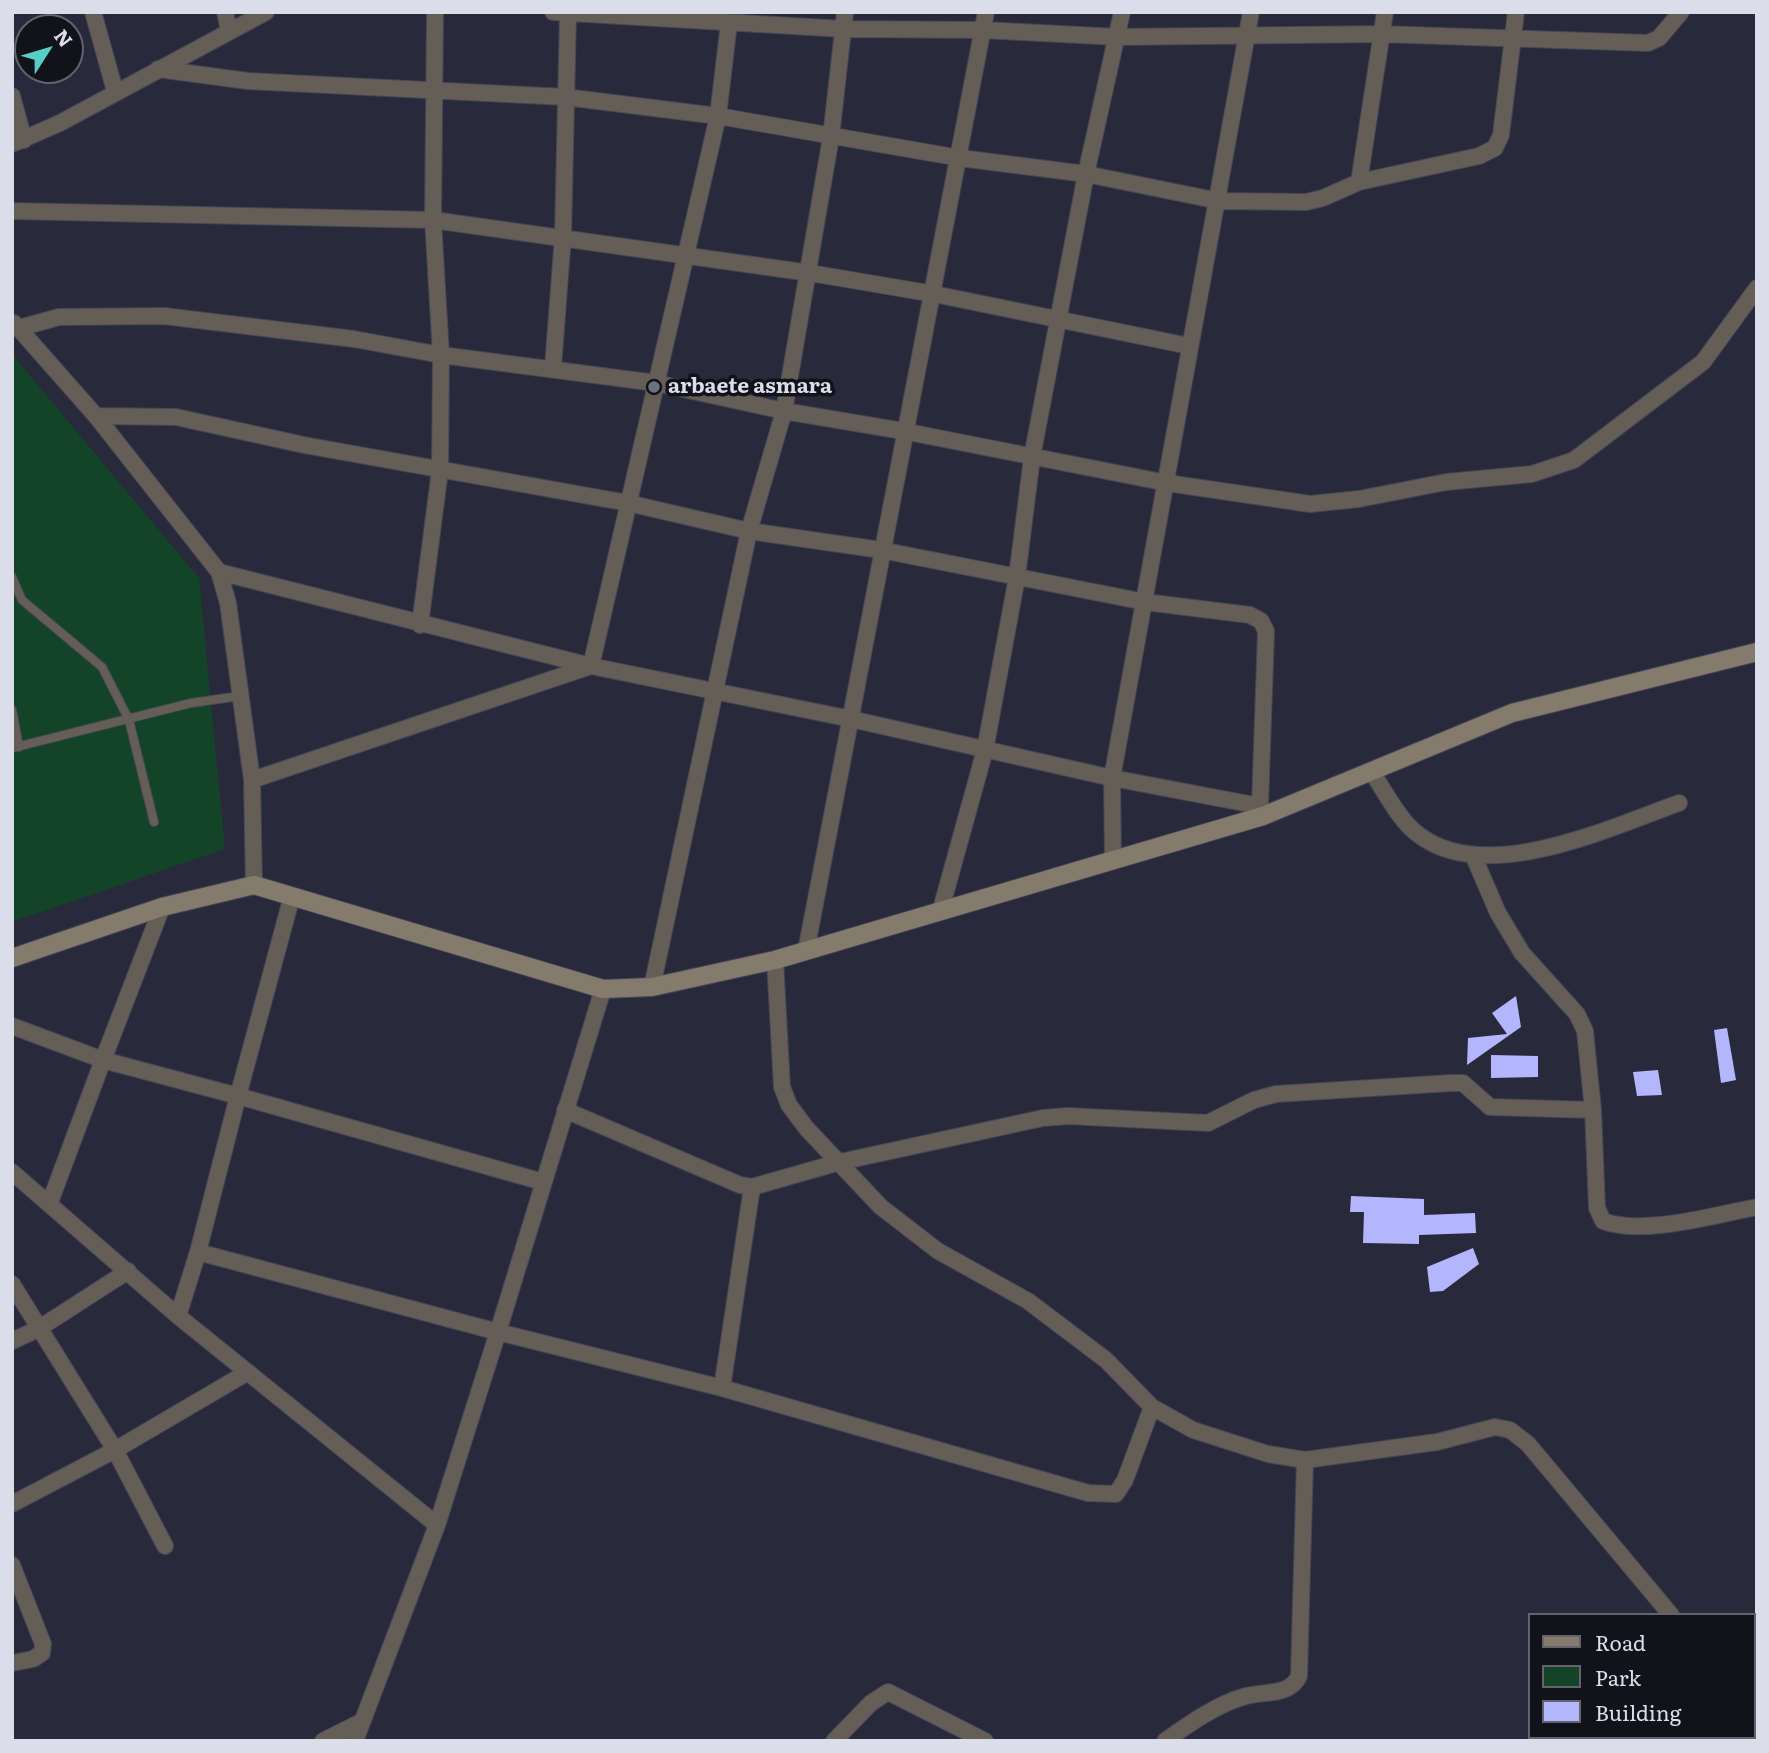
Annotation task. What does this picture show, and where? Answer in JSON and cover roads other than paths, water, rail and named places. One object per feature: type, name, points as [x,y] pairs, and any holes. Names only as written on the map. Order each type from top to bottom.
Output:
[{"type":"street","points":[[93,12],[115,91]]},
{"type":"street","points":[[225,12],[229,31]]},
{"type":"street","points":[[12,96],[18,142],[60,123],[266,12]]},
{"type":"street","points":[[420,625],[440,470],[441,355],[433,220],[435,12]]},
{"type":"street","points":[[806,951],[986,12]]},
{"type":"street","points":[[941,909],[985,750],[1017,577],[1032,457],[1060,322],[1086,174],[1122,12]]},
{"type":"street","points":[[1113,861],[1112,778],[1167,483],[1189,346],[1219,201],[1251,12]]},
{"type":"street","points":[[1359,182],[1385,12]]},
{"type":"street","points":[[158,69],[248,81],[565,97],[718,116],[960,158],[1086,174],[1219,201],[1306,202],[1323,198],[1359,182],[1479,156],[1495,148],[1501,135],[1516,12]]},
{"type":"street","points":[[554,367],[563,236],[565,97],[561,13],[729,23],[845,20],[1118,37],[1247,38],[1381,34],[1648,43],[1660,38],[1681,12]]},
{"type":"street","points":[[652,987],[749,530],[784,411],[810,273],[831,137],[845,20]]},
{"type":"street","points":[[592,666],[718,116],[729,23]]},
{"type":"street","points":[[12,211],[433,220],[563,236],[810,273],[934,294],[1060,322],[1189,346]]},
{"type":"street","points":[[15,325],[70,316],[164,316],[354,339],[441,355],[554,367],[656,383],[784,411],[904,430],[1167,483],[1310,504],[1359,499],[1446,482],[1532,474],[1574,460],[1703,362],[1757,288]]},
{"type":"street","points":[[15,325],[96,416],[219,572],[228,603],[252,780],[254,885]]},
{"type":"street","points":[[96,416],[176,417],[440,470],[628,503],[749,530],[881,550],[1145,603],[1250,615],[1261,621],[1266,631],[1261,811]]},
{"type":"street","points":[[219,572],[420,625],[592,666],[851,719],[1261,811]]},
{"type":"street","points":[[12,958],[162,907],[254,885],[603,989],[652,987],[775,960],[941,909],[1113,861],[1371,771],[1512,713],[1757,652]]},
{"type":"street","points":[[252,780],[592,666]]},
{"type":"street","points":[[1371,771],[1417,834],[1438,846],[1473,856],[1513,854],[1575,840],[1679,803]]},
{"type":"street","points":[[1473,856],[1499,913],[1522,953],[1577,1014],[1585,1031],[1593,1110],[1597,1208],[1603,1221],[1617,1226],[1700,1220],[1757,1208]]},
{"type":"street","points":[[178,1315],[198,1252],[292,896]]},
{"type":"street","points":[[50,1202],[162,907]]},
{"type":"street","points":[[775,960],[782,1087],[789,1105],[807,1129],[881,1207],[938,1251],[1028,1301],[1106,1360],[1152,1407],[1193,1430],[1268,1454],[1306,1460],[1437,1442],[1495,1427],[1510,1430],[1528,1444],[1669,1613]]},
{"type":"street","points":[[355,1741],[437,1525],[603,989]]},
{"type":"street","points":[[12,1027],[103,1060],[543,1182]]},
{"type":"street","points":[[565,1110],[740,1185],[752,1187],[840,1161],[1043,1118],[1068,1116],[1208,1123],[1254,1100],[1276,1094],[1463,1083],[1490,1107],[1593,1110]]},
{"type":"street","points":[[12,1171],[178,1315],[437,1525]]},
{"type":"street","points":[[722,1388],[752,1187]]},
{"type":"street","points":[[198,1252],[722,1388],[1088,1493],[1116,1494],[1125,1480],[1152,1407]]},
{"type":"street","points":[[12,1341],[38,1329],[128,1271]]},
{"type":"street","points":[[12,1284],[115,1450],[165,1546]]},
{"type":"street","points":[[12,1504],[115,1450],[248,1372]]},
{"type":"street","points":[[1165,1741],[1223,1705],[1245,1697],[1289,1689],[1295,1684],[1299,1676],[1306,1460]]},
{"type":"street","points":[[12,1565],[43,1644],[41,1653],[33,1659],[12,1663]]},
{"type":"street","points":[[834,1741],[870,1703],[888,1692],[985,1741]]},
{"type":"street","points":[[323,1741],[363,1721]]},
{"type":"lane","points":[[12,577],[17,601],[102,667],[129,720],[154,822]]},
{"type":"lane","points":[[12,710],[15,747],[191,703],[240,696]]},
{"type":"place","name":"arbaete asmara","points":[[654,387]]}]
